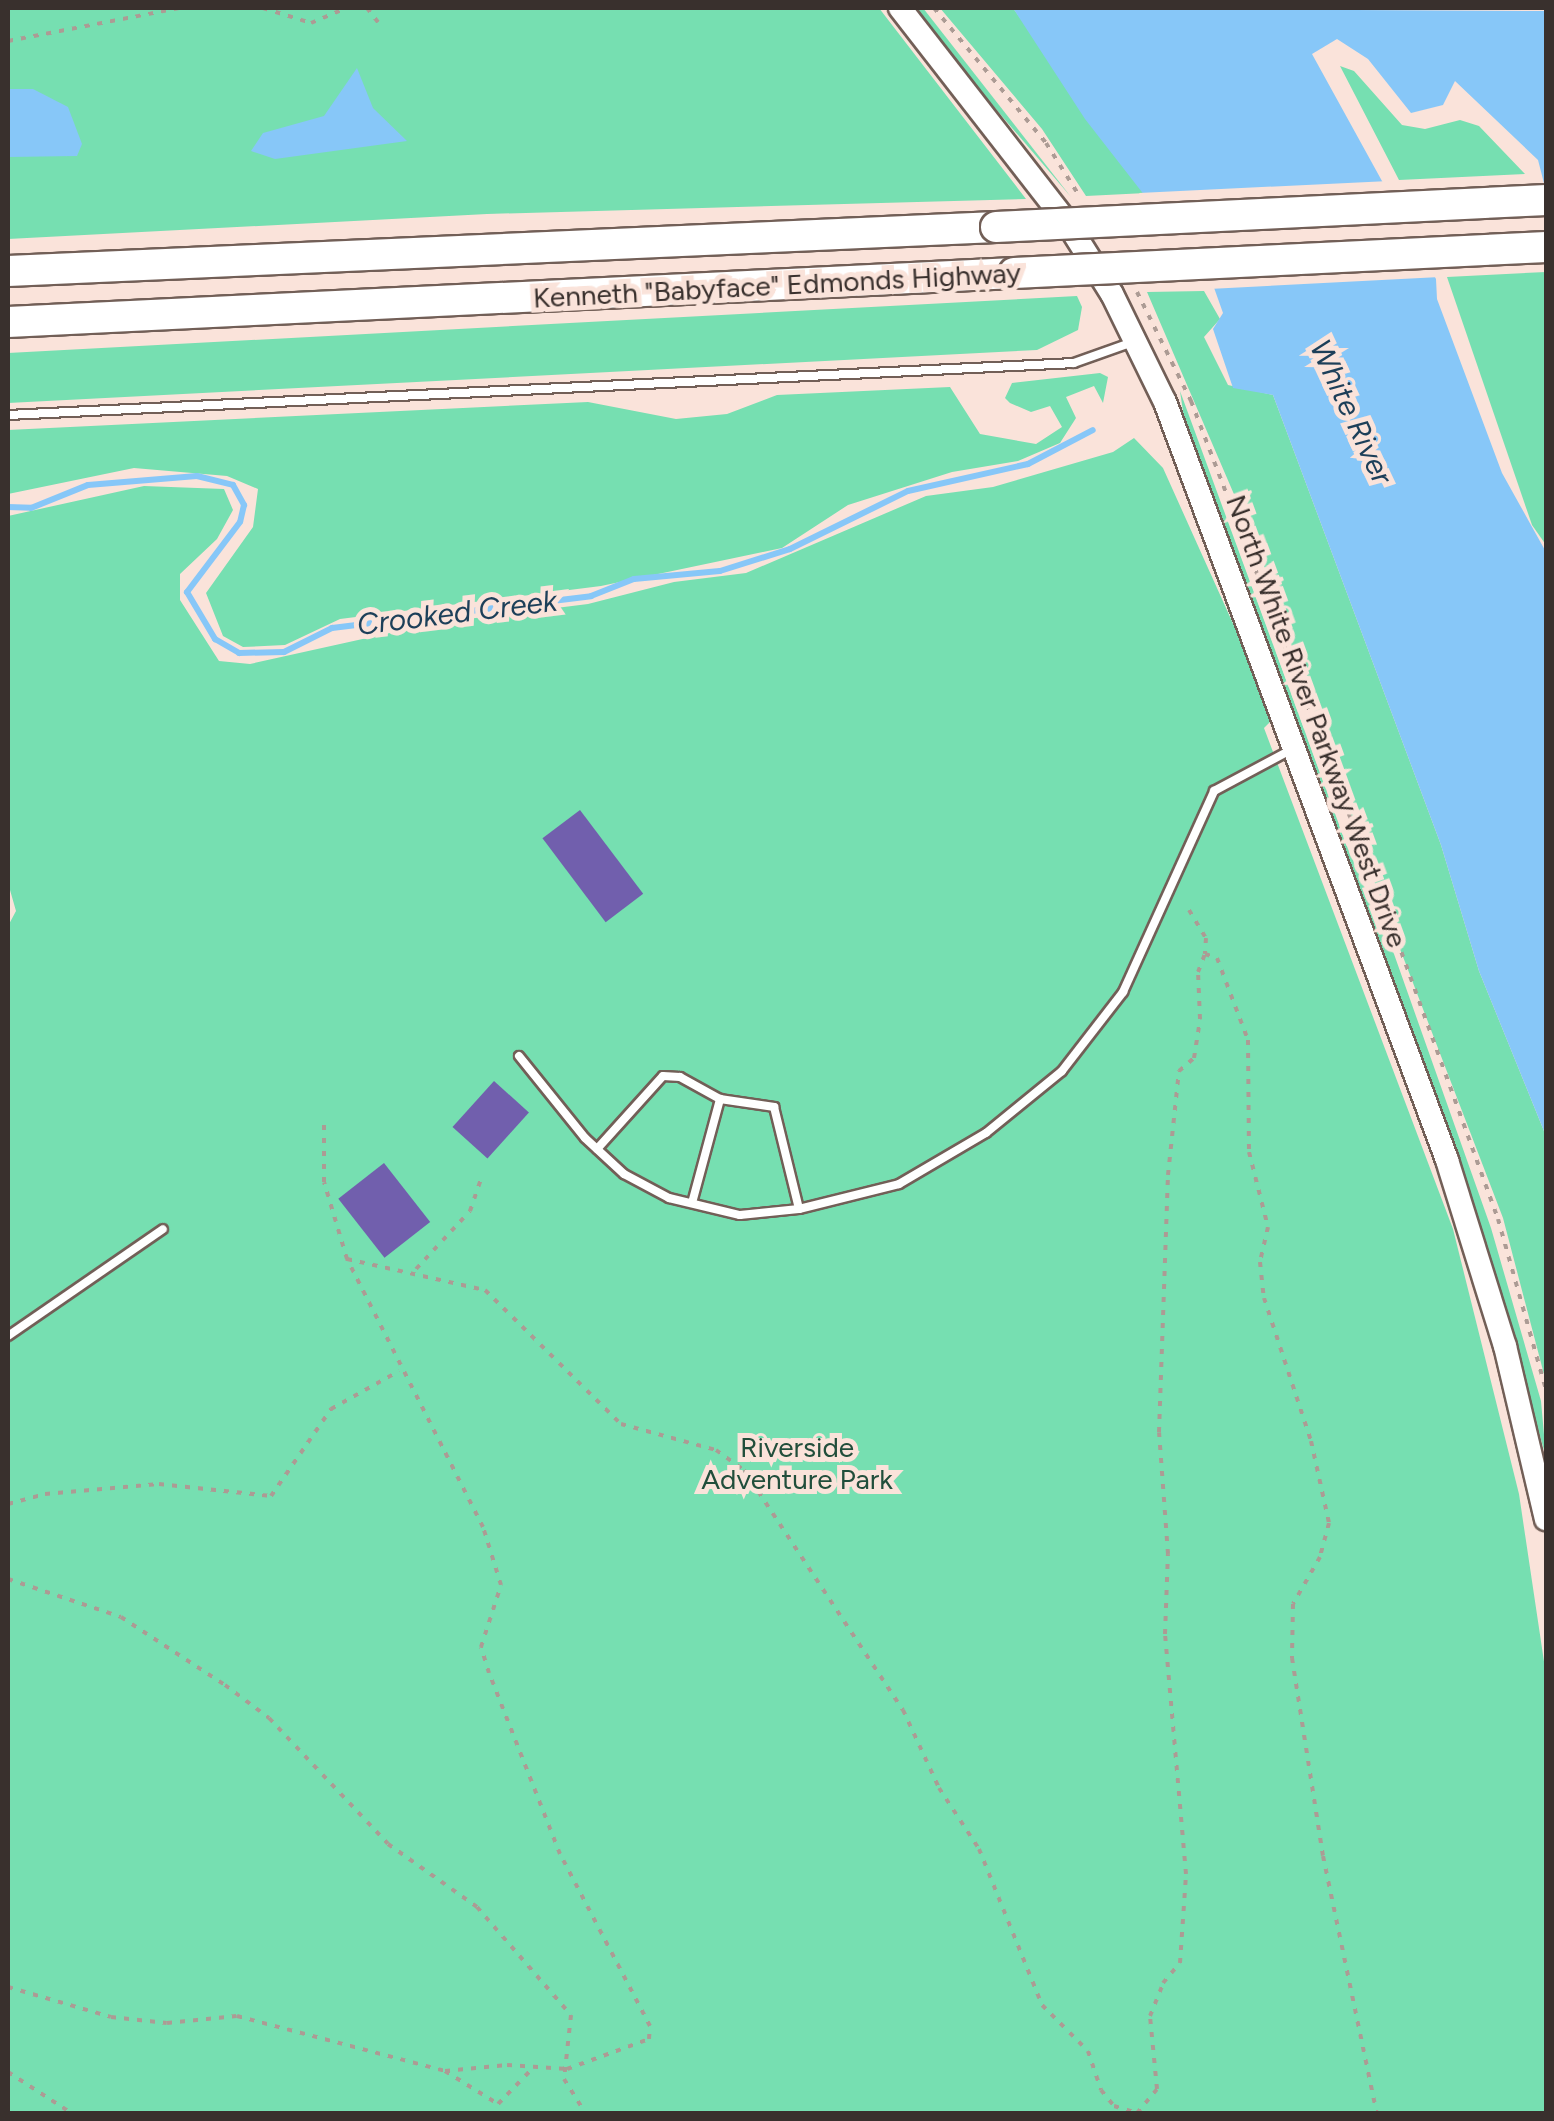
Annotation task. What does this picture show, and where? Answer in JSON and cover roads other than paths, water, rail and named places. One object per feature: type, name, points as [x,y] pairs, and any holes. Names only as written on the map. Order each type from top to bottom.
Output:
[{"type":"highway","name":"Kenneth \"Babyface\" Edmonds Highway","points":[[8,271],[1546,200]]},
{"type":"highway","name":"Kenneth \"Babyface\" Edmonds Highway","points":[[8,322],[1546,247]]},
{"type":"street","name":"North White River Parkway West Drive","points":[[900,8],[1066,221],[1137,341],[1191,467],[1464,1210],[1516,1384],[1546,1519]]},
{"type":"lane","points":[[8,415],[1074,363],[1137,341]]},
{"type":"lane","points":[[520,1056],[597,1149],[624,1174],[692,1203],[740,1215],[799,1209],[898,1184],[986,1134],[1062,1071],[1123,992],[1214,791],[1294,748]]},
{"type":"lane","points":[[597,1149],[663,1076],[680,1077],[720,1099],[774,1107],[799,1209]]},
{"type":"lane","points":[[692,1203],[720,1099]]},
{"type":"lane","points":[[8,1336],[163,1228]]},
{"type":"water","name":"White River","points":[[1013,8],[1546,11],[1546,191],[1538,160],[1455,81],[1443,105],[1411,113],[1368,59],[1337,39],[1312,54],[1436,279],[1437,299],[1502,473],[1546,552],[1546,1136],[1479,971],[1441,845],[1273,395],[1233,388],[1213,329],[1223,313],[1212,282],[1085,119]]},
{"type":"water","points":[[357,68],[373,108],[407,141],[275,159],[251,151],[263,133],[324,116]]},
{"type":"water","points":[[8,89],[33,89],[68,107],[82,144],[77,156],[8,157]]},
{"type":"waterway","name":"Crooked Creek","points":[[8,507],[31,508],[88,485],[197,476],[233,485],[244,505],[240,522],[187,592],[215,639],[239,653],[284,652],[332,628],[591,596],[634,579],[720,571],[790,549],[908,491],[1028,464],[1093,430]]},
{"type":"park label","name":"Riverside Adventure Park","points":[[797,1463]]}]
